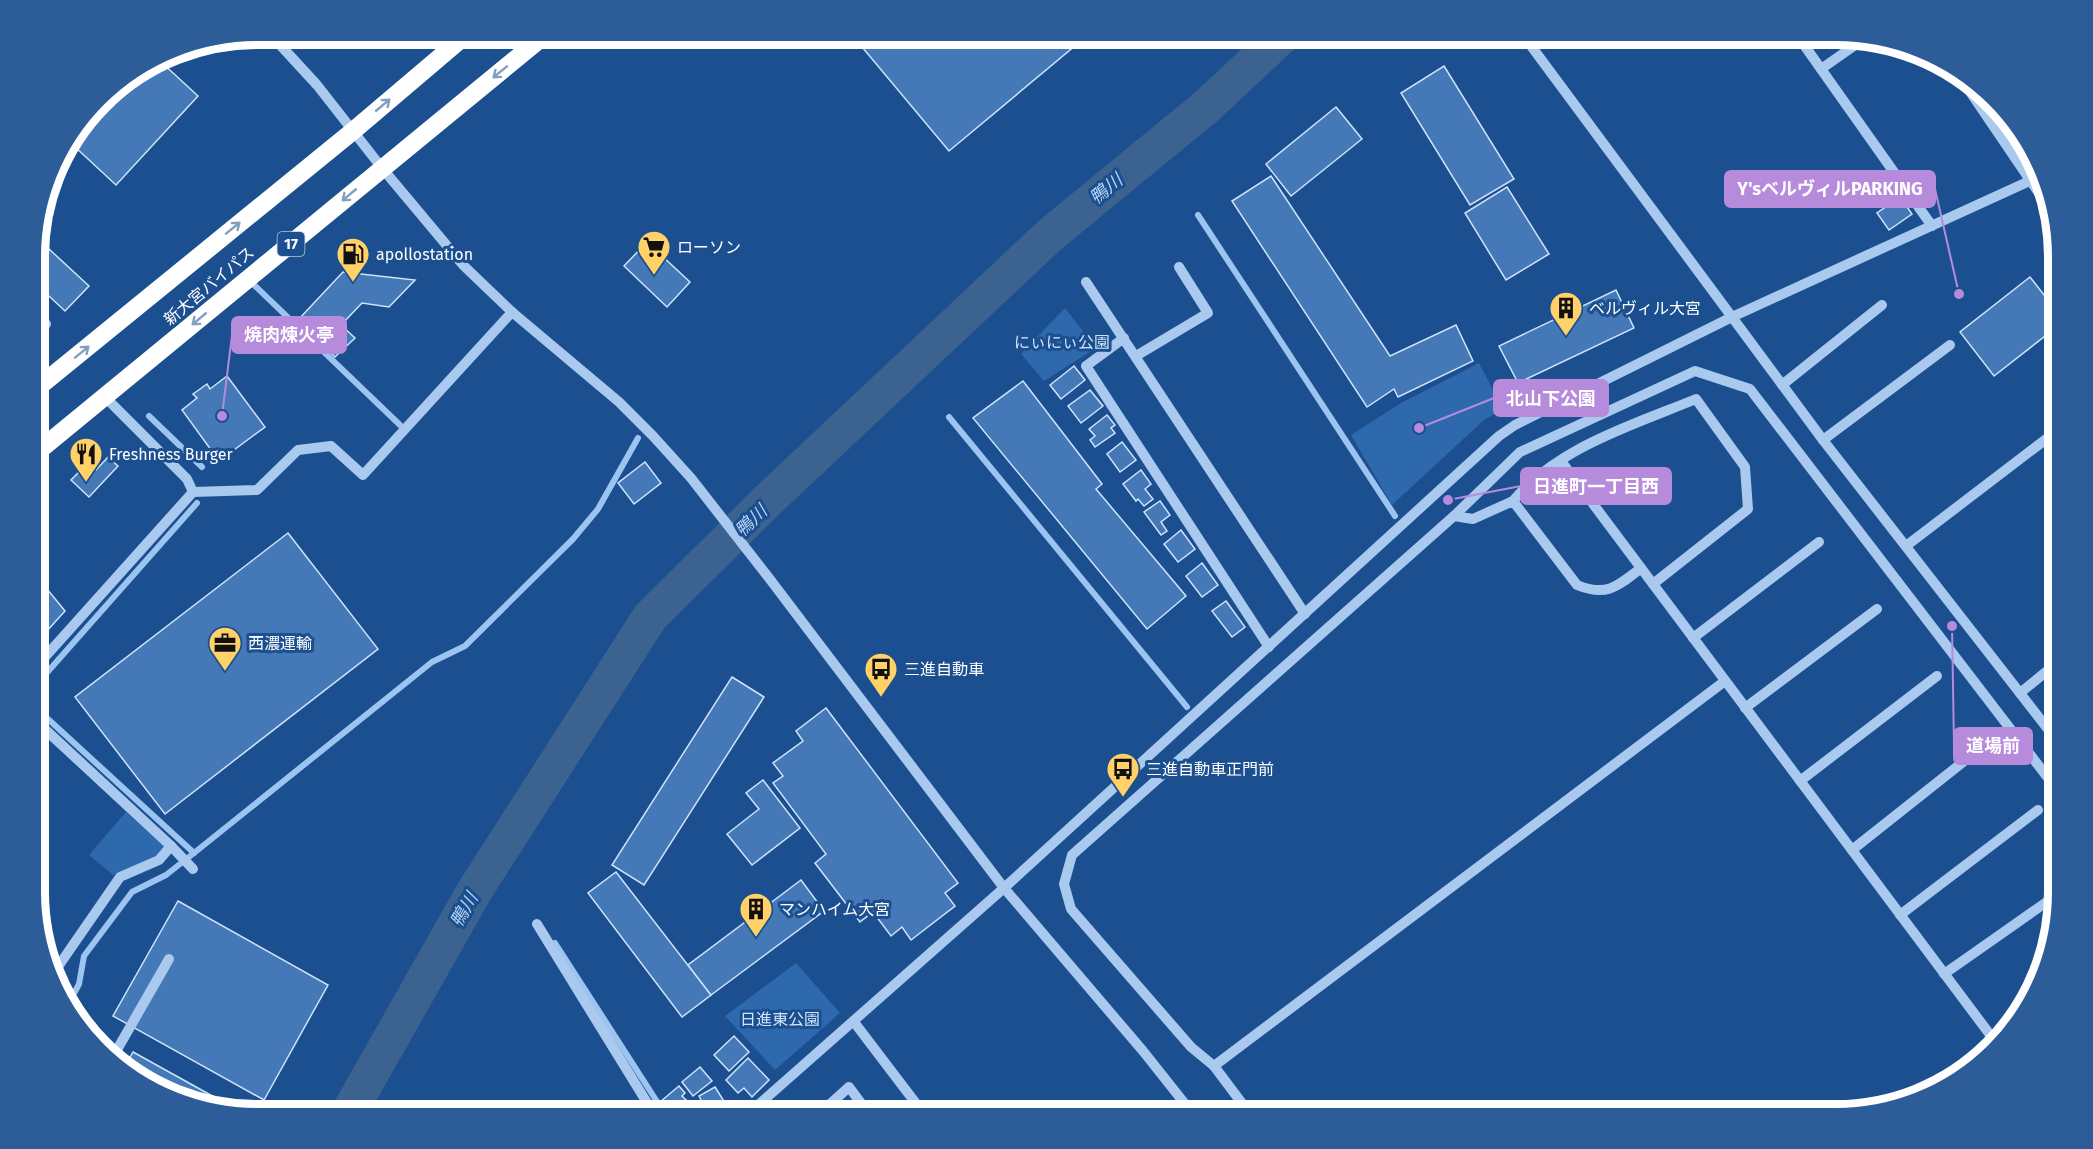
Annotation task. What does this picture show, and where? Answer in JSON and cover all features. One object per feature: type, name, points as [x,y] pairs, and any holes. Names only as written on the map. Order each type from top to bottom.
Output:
[{"type":"highway","name":"新大宮バイパス","points":[[45,382],[353,130],[453,45]]},
{"type":"highway","name":"新大宮バイパス","points":[[45,446],[532,45]]},
{"type":"street","points":[[283,45],[464,266],[512,312],[619,402],[691,478],[1004,888],[1143,1051],[1185,1104]]},
{"type":"street","points":[[1531,45],[1823,440],[2048,729]]},
{"type":"street","points":[[1805,45],[1932,226]]},
{"type":"street","points":[[1821,69],[1854,46]]},
{"type":"street","points":[[760,1104],[1004,888],[1507,430],[1732,317],[2033,180],[1974,96]]},
{"type":"street","points":[[1136,356],[1208,313],[1179,267]]},
{"type":"street","points":[[1086,282],[1305,614]]},
{"type":"street","points":[[1782,385],[1882,305]]},
{"type":"street","points":[[45,657],[193,492],[257,490],[298,450],[331,447],[363,475],[512,312]]},
{"type":"street","points":[[1124,338],[1086,366],[1269,647]]},
{"type":"street","points":[[1823,440],[1950,345]]},
{"type":"street","points":[[1242,1104],[1214,1066],[1191,1047],[1071,909],[1064,884],[1072,855],[1454,516],[1521,452],[1695,371],[1750,389],[2048,778]]},
{"type":"street","points":[[105,397],[187,479],[193,492]]},
{"type":"street","points":[[1454,516],[1473,519],[1513,501],[1526,486],[1584,446],[1696,399],[1745,468],[1748,508],[1653,584]]},
{"type":"street","points":[[1906,546],[2048,438]]},
{"type":"street","points":[[1561,461],[1991,1036]]},
{"type":"street","points":[[1513,501],[1576,585],[1602,592],[1626,580],[1641,568]]},
{"type":"street","points":[[1693,638],[1819,542]]},
{"type":"street","points":[[1745,708],[1877,609]]},
{"type":"street","points":[[2020,693],[2048,670]]},
{"type":"street","points":[[1800,781],[1937,675]]},
{"type":"street","points":[[1214,1066],[1725,681]]},
{"type":"street","points":[[45,730],[193,869]]},
{"type":"street","points":[[1852,850],[1987,743]]},
{"type":"street","points":[[1900,915],[2038,810]]},
{"type":"street","points":[[57,963],[120,877],[159,860],[171,846]]},
{"type":"street","points":[[1944,974],[2048,901]]},
{"type":"street","points":[[537,924],[648,1104]]},
{"type":"street","points":[[117,1051],[169,959]]},
{"type":"street","points":[[854,1022],[916,1104]]},
{"type":"street","points":[[830,1104],[849,1087],[862,1104]]},
{"type":"green space","name":"にぃにぃ公園","points":[[1065,308],[1096,348],[1044,381],[1021,354]]},
{"type":"green space","points":[[1479,363],[1503,409],[1484,420],[1392,505],[1351,435],[1401,403]]},
{"type":"green space","points":[[126,812],[165,847],[156,857],[113,875],[89,855]]},
{"type":"green space","name":"日進東公園","points":[[796,963],[840,1013],[775,1070],[725,1016]]},
{"type":"building","points":[[860,45],[1076,45],[949,151]]},
{"type":"building","points":[[165,66],[198,96],[116,185],[75,147],[120,96],[151,73]]},
{"type":"building","points":[[1444,66],[1514,179],[1470,205],[1401,93]]},
{"type":"building","points":[[1336,107],[1362,139],[1291,196],[1266,164]]},
{"type":"building","points":[[1271,176],[1390,356],[1456,325],[1473,361],[1398,397],[1394,389],[1367,407],[1232,201]]},
{"type":"building","points":[[1507,187],[1549,254],[1506,280],[1465,213]]},
{"type":"building","points":[[1900,197],[1912,214],[1889,230],[1877,213]]},
{"type":"building","points":[[647,242],[690,282],[667,307],[624,266]]},
{"type":"building","points":[[45,245],[89,286],[65,311],[45,292]]},
{"type":"building","points":[[343,272],[415,280],[389,307],[362,303],[341,325],[355,338],[335,357],[298,320]]},
{"type":"building","points":[[2030,277],[2048,300],[2048,334],[1994,376],[1960,332]]},
{"type":"building","name":"ベルヴィル大宮","points":[[1616,290],[1634,328],[1518,383],[1499,346]]},
{"type":"building","points":[[1074,366],[1085,380],[1061,399],[1050,385]]},
{"type":"building","points":[[227,376],[265,427],[219,461],[182,410],[197,398],[193,394],[207,384],[210,389]]},
{"type":"building","points":[[1023,381],[1102,484],[1096,489],[1186,596],[1147,629],[973,418]]},
{"type":"building","points":[[1090,390],[1103,406],[1081,423],[1068,406]]},
{"type":"building","points":[[1107,415],[1115,425],[1111,428],[1115,433],[1095,447],[1090,440],[1095,436],[1089,429]]},
{"type":"building","points":[[1122,442],[1136,460],[1120,472],[1107,454]]},
{"type":"building","points":[[108,457],[118,466],[89,497],[71,480],[88,463],[96,470]]},
{"type":"building","points":[[645,462],[661,483],[634,504],[618,483]]},
{"type":"building","points":[[1141,470],[1151,484],[1145,489],[1153,499],[1144,506],[1138,499],[1136,501],[1123,484]]},
{"type":"building","points":[[1160,501],[1170,515],[1161,522],[1167,531],[1161,535],[1144,512]]},
{"type":"building","points":[[1181,530],[1195,549],[1178,562],[1164,544]]},
{"type":"building","points":[[288,533],[378,649],[165,814],[75,697]]},
{"type":"building","points":[[1202,563],[1218,585],[1202,597],[1186,576]]},
{"type":"building","points":[[47,589],[65,611],[45,633],[45,590]]},
{"type":"building","points":[[1226,601],[1245,627],[1232,637],[1212,611]]},
{"type":"building","points":[[732,677],[764,697],[644,885],[612,865]]},
{"type":"building","points":[[826,708],[958,883],[945,893],[955,906],[911,940],[902,927],[891,936],[873,912],[860,922],[815,863],[826,854],[773,783],[783,776],[773,763],[803,741],[796,731]]},
{"type":"building","points":[[763,780],[800,828],[752,865],[727,834],[759,809],[746,793]]},
{"type":"building","points":[[616,872],[711,995],[682,1017],[588,893]]},
{"type":"building","name":"マンハイム大宮","points":[[801,880],[824,911],[711,995],[688,965]]},
{"type":"building","points":[[178,901],[328,985],[264,1100],[113,1016]]},
{"type":"building","points":[[734,1036],[749,1052],[729,1071],[714,1055]]},
{"type":"building","points":[[133,1052],[221,1101],[176,1088],[151,1076],[128,1060]]},
{"type":"building","points":[[748,1058],[769,1080],[752,1097],[744,1088],[738,1093],[726,1080]]},
{"type":"building","points":[[700,1067],[712,1081],[693,1096],[682,1082]]},
{"type":"building","points":[[679,1086],[685,1093],[682,1096],[688,1102],[686,1104],[662,1104],[660,1102]]},
{"type":"building","points":[[715,1087],[726,1104],[703,1104],[699,1096]]},
{"type":"waterway","name":"鴨川","points":[[354,1104],[475,890],[650,617],[767,501],[1050,235],[1207,106],[1272,45]]},
{"type":"waterway","points":[[1198,215],[1395,516]]},
{"type":"waterway","points":[[251,282],[400,425]]},
{"type":"waterway","points":[[149,416],[202,467]]},
{"type":"waterway","points":[[949,417],[1187,707]]},
{"type":"waterway","points":[[194,853],[432,662],[465,646],[573,539],[598,509],[638,438]]},
{"type":"waterway","points":[[45,675],[197,503]]},
{"type":"waterway","points":[[45,716],[194,853],[166,875],[132,892],[84,956],[79,984],[72,997]]},
{"type":"waterway","points":[[555,943],[659,1104]]},
{"type":"place","name":"ローソン","points":[[654,276]]},
{"type":"place","name":"apollostation","points":[[353,283]]},
{"type":"place","name":"Y'sベルヴィルPARKING","points":[[1959,294]]},
{"type":"place","name":"ベルヴィル大宮","points":[[1566,337]]},
{"type":"place","name":"焼肉煉火亭","points":[[222,416]]},
{"type":"place","name":"北山下公園","points":[[1419,428]]},
{"type":"place","name":"Freshness Burger","points":[[86,483]]},
{"type":"place","name":"日進町一丁目西","points":[[1448,500]]},
{"type":"place","name":"道場前","points":[[1952,626]]},
{"type":"place","name":"西濃運輸","points":[[225,672]]},
{"type":"place","name":"三進自動車","points":[[881,698]]},
{"type":"place","name":"三進自動車正門前","points":[[1123,798]]},
{"type":"place","name":"マンハイム大宮","points":[[756,938]]}]
